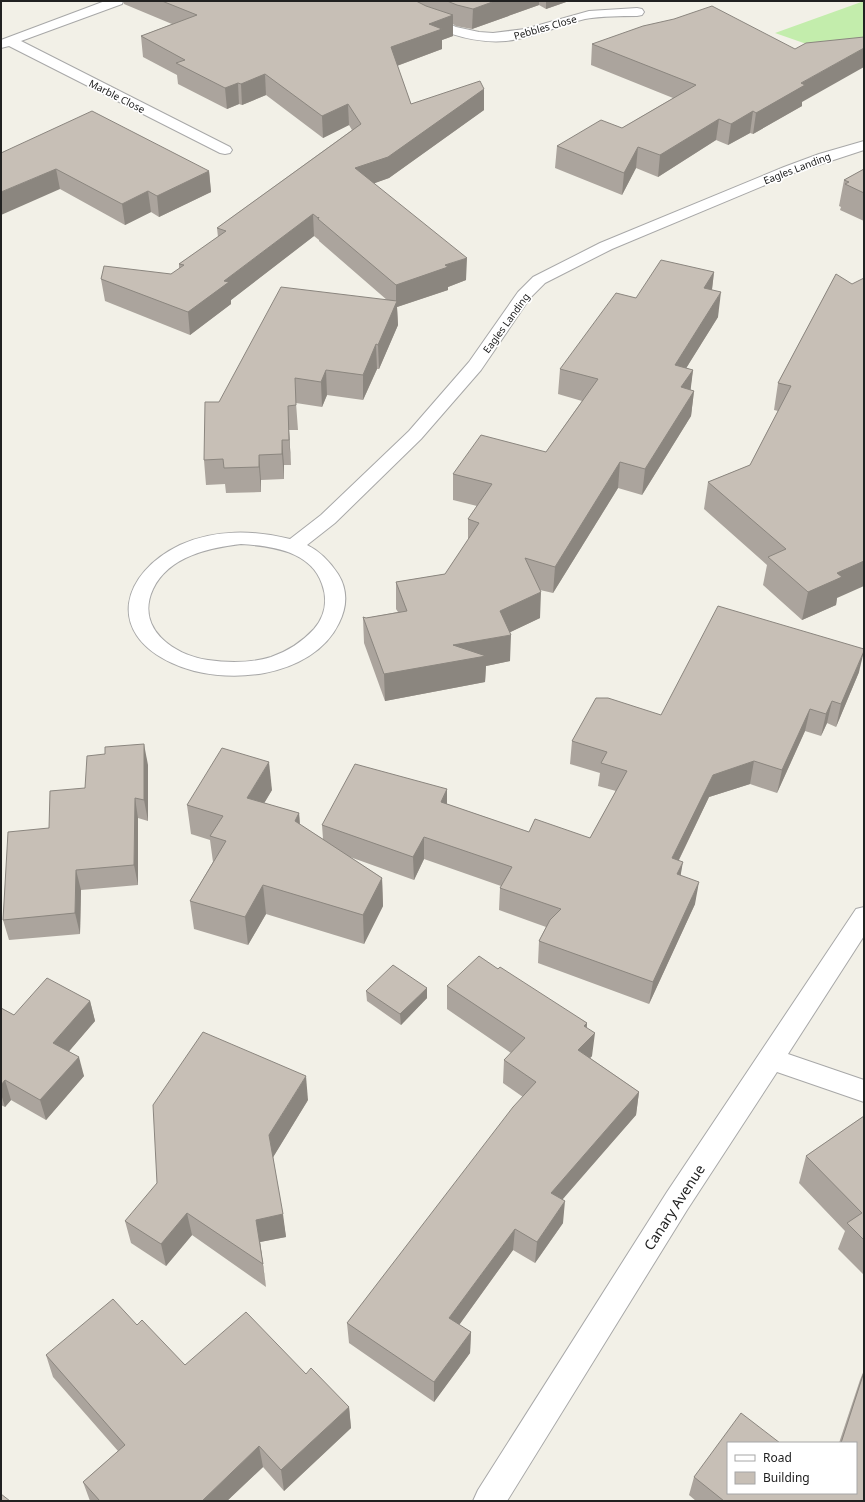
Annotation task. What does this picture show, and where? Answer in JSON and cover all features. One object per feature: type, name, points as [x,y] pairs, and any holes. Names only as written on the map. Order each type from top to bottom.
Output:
[{"type":"street","points":[[6,42],[117,1]]},
{"type":"street","name":"Pebbles Close","points":[[387,1],[455,31],[470,35],[493,37],[513,36],[536,31],[582,16],[608,12],[637,12]]},
{"type":"street","name":"Marble Close","points":[[6,42],[225,150]]},
{"type":"street","name":"Eagles Landing","points":[[293,547],[328,519],[415,435],[475,366],[524,295],[539,280],[606,246],[789,170],[824,157],[864,145]]},
{"type":"street","points":[[241,538],[268,540],[293,547],[313,558],[328,573],[336,590],[336,609],[327,627],[311,644],[289,658],[262,666],[233,670],[204,668],[178,660],[157,647],[143,631],[138,613],[140,594],[150,576],[167,561],[189,549],[214,541],[241,538]]},
{"type":"street","name":"Canary Avenue","points":[[489,1501],[677,1201],[772,1059],[864,916]]},
{"type":"street","points":[[772,1059],[864,1091]]},
{"type":"green space","points":[[864,1],[864,64],[775,33]]},
{"type":"building","points":[[162,1],[416,1],[453,15],[429,24],[442,29],[391,47],[411,104],[480,81],[484,89],[388,157],[355,168],[467,258],[445,265],[448,267],[396,285],[318,219],[319,217],[318,218],[313,214],[224,281],[229,282],[188,312],[101,279],[104,266],[171,274],[184,265],[179,264],[226,231],[217,228],[361,124],[348,104],[322,116],[265,74],[241,84],[238,83],[225,88],[176,63],[185,60],[141,36],[197,15]]},
{"type":"building","points":[[447,1],[495,1],[473,9]]},
{"type":"building","points":[[712,6],[795,49],[806,43],[864,37],[864,48],[801,83],[805,85],[756,113],[753,111],[731,124],[719,119],[660,155],[638,147],[624,173],[557,146],[601,120],[622,128],[696,85],[592,44],[643,26],[674,19]]},
{"type":"building","points":[[92,111],[209,171],[157,196],[148,191],[122,204],[56,169],[1,192],[1,153]]},
{"type":"building","points":[[864,169],[864,193],[845,184],[849,182],[844,180]]},
{"type":"building","points":[[661,260],[714,272],[704,288],[721,292],[675,365],[693,370],[681,387],[694,391],[645,469],[620,462],[555,567],[525,558],[541,592],[500,611],[511,635],[453,645],[486,656],[384,674],[363,617],[366,618],[407,611],[396,582],[445,574],[479,523],[468,519],[492,484],[453,474],[481,435],[546,452],[598,379],[560,369],[616,293],[636,298]]},
{"type":"building","points":[[836,274],[852,284],[864,278],[864,561],[837,573],[842,577],[808,592],[768,557],[786,549],[708,482],[750,465],[791,386],[778,383]]},
{"type":"building","points":[[281,287],[397,301],[363,375],[326,370],[321,382],[295,378],[296,405],[288,406],[289,440],[282,440],[282,454],[259,455],[259,467],[224,468],[223,459],[204,460],[205,402],[219,402]]},
{"type":"building","points":[[718,606],[864,649],[864,651],[841,704],[832,701],[826,714],[810,709],[782,770],[754,761],[713,775],[672,858],[683,862],[677,874],[699,882],[653,982],[539,941],[550,920],[561,909],[500,888],[512,867],[424,837],[413,857],[322,825],[355,764],[447,789],[441,802],[529,832],[535,819],[590,838],[627,771],[601,763],[607,752],[572,741],[596,698],[608,698],[661,715]]},
{"type":"building","points":[[144,744],[144,800],[135,798],[134,865],[76,870],[75,913],[3,920],[8,832],[49,828],[50,791],[85,788],[87,756],[105,754],[105,747]]},
{"type":"building","points":[[222,748],[269,762],[247,798],[299,813],[295,821],[382,878],[363,915],[263,885],[245,917],[190,901],[226,841],[210,836],[223,816],[187,805]]},
{"type":"building","points":[[479,956],[498,969],[500,967],[587,1023],[584,1026],[595,1033],[578,1050],[639,1092],[551,1193],[565,1201],[537,1242],[515,1229],[449,1318],[471,1332],[434,1382],[347,1323],[513,1107],[536,1082],[504,1060],[525,1038],[447,986]]},
{"type":"building","points":[[393,965],[427,988],[400,1014],[366,991]]},
{"type":"building","points":[[47,978],[90,1001],[53,1043],[79,1057],[40,1100],[5,1080],[1,1085],[1,1008],[14,1015]]},
{"type":"building","points":[[203,1032],[306,1076],[269,1135],[283,1214],[256,1220],[263,1264],[187,1213],[161,1244],[125,1221],[157,1183],[153,1105]]},
{"type":"building","points":[[864,1116],[864,1240],[847,1223],[862,1213],[806,1156]]},
{"type":"building","points":[[113,1299],[137,1325],[142,1320],[185,1365],[246,1312],[306,1374],[311,1368],[349,1407],[281,1470],[259,1446],[202,1501],[100,1501],[83,1482],[125,1445],[46,1355]]},
{"type":"building","points":[[864,1372],[864,1501],[724,1501],[694,1477],[741,1413],[779,1442],[727,1442],[727,1494],[857,1494],[857,1442],[841,1442]]},
{"type":"building","points":[[1,1494],[10,1501],[1,1501]]}]
